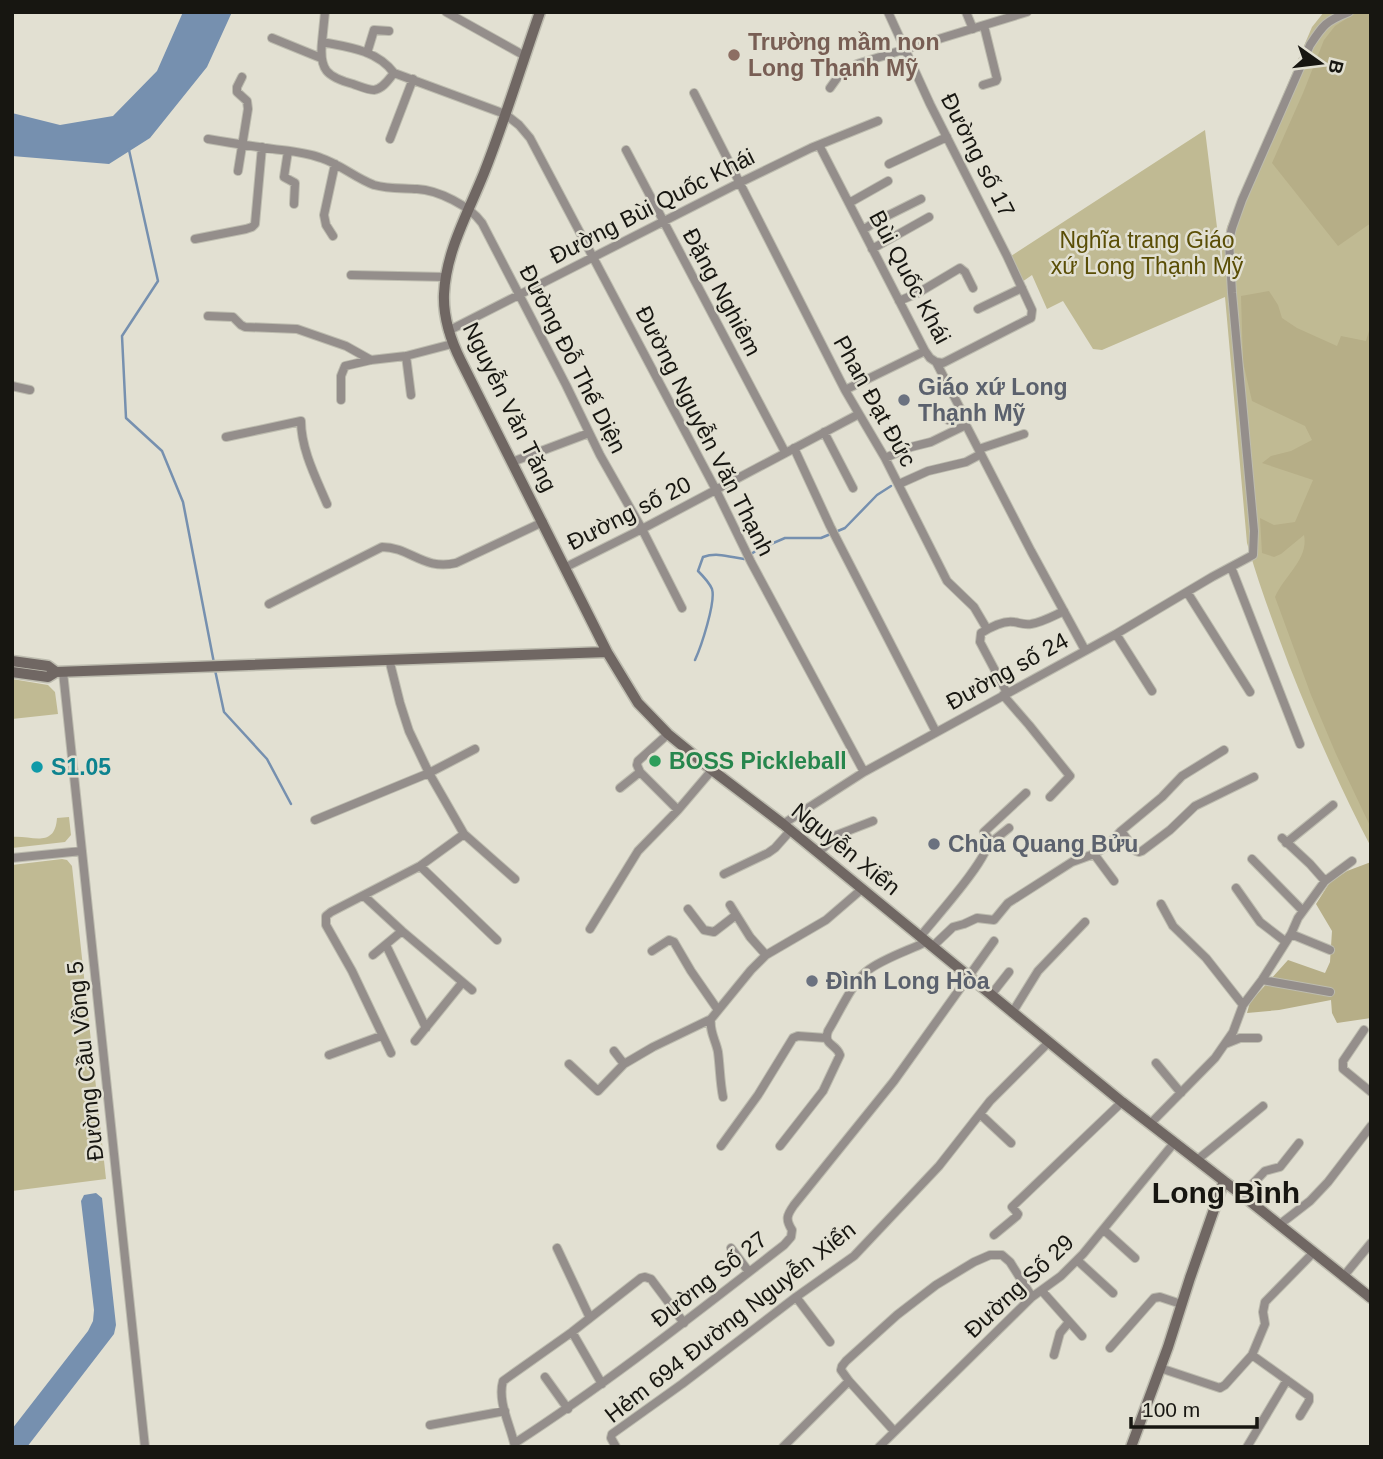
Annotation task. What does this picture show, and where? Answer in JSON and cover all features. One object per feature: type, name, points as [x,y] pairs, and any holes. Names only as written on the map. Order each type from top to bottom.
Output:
[{"type":"main road","name":"Nguyễn Văn Tăng","points":[[540,12],[484,174],[450,256],[444,295],[448,331],[453,344],[607,652]]},
{"type":"main road","points":[[12,672],[48,677],[59,672],[607,652]]},
{"type":"main road","name":"Nguyễn Xiển","points":[[607,652],[638,703],[668,734],[787,827],[1048,1043],[1371,1298]]},
{"type":"main road","points":[[12,661],[48,666],[59,672]]},
{"type":"main road","points":[[1131,1447],[1224,1181]]},
{"type":"street","points":[[325,12],[321,58],[327,73],[334,79],[374,90],[384,86],[394,73]]},
{"type":"street","points":[[446,12],[525,56]]},
{"type":"street","name":"Đường số 17","points":[[888,12],[1032,310],[1031,318],[943,363],[936,362]]},
{"type":"street","points":[[967,12],[973,29]]},
{"type":"street","points":[[830,88],[840,74],[857,64],[1027,12]]},
{"type":"street","name":"Đường số 24","points":[[724,874],[775,848],[787,827],[864,772],[1251,557],[1254,551],[1254,531],[1232,292],[1229,242],[1231,228],[1310,45],[1320,29],[1330,20],[1349,12]]},
{"type":"street","points":[[983,85],[997,79],[984,26]]},
{"type":"street","points":[[367,53],[374,30],[389,31]]},
{"type":"street","points":[[272,38],[321,58]]},
{"type":"street","points":[[322,42],[367,53],[386,62],[394,73],[505,114]]},
{"type":"street","points":[[238,171],[248,109],[247,101],[237,92],[242,77]]},
{"type":"street","points":[[390,139],[413,79]]},
{"type":"street","name":"Phan Đạt Đức","points":[[694,93],[845,390],[885,458],[947,581],[974,607],[987,629]]},
{"type":"street","name":"Đường Nguyễn Văn Thạnh","points":[[505,114],[530,138],[864,772]]},
{"type":"street","name":"Đường Bùi Quốc Khái","points":[[448,331],[739,183],[819,145],[878,121]]},
{"type":"street","points":[[890,164],[947,137]]},
{"type":"street","points":[[208,139],[318,156],[376,186],[425,190],[469,208]]},
{"type":"street","name":"Bùi Quốc Khái","points":[[819,145],[925,351],[936,362],[961,412],[948,420]]},
{"type":"street","points":[[195,239],[253,227],[262,147]]},
{"type":"street","name":"Đặng Nghiêm","points":[[626,150],[785,452]]},
{"type":"street","points":[[288,151],[284,177],[295,183],[294,204]]},
{"type":"street","points":[[332,236],[324,215],[335,164]]},
{"type":"street","points":[[849,203],[888,181]]},
{"type":"street","points":[[863,230],[921,199]]},
{"type":"street","name":"Đường Đỗ Thế Diện","points":[[469,208],[482,223],[600,455],[682,608]]},
{"type":"street","points":[[872,249],[929,217]]},
{"type":"street","points":[[899,301],[960,268],[965,272],[972,288]]},
{"type":"street","points":[[351,275],[446,278]]},
{"type":"street","points":[[978,309],[1022,288]]},
{"type":"street","points":[[208,316],[233,317],[245,327],[297,329],[346,346],[371,360]]},
{"type":"street","points":[[341,400],[341,376],[345,366],[406,356],[453,344]]},
{"type":"street","points":[[845,390],[925,351]]},
{"type":"street","points":[[406,356],[411,396]]},
{"type":"street","points":[[12,386],[30,390]]},
{"type":"street","name":"Đường số 20","points":[[566,567],[859,414]]},
{"type":"street","points":[[226,437],[301,421],[301,434],[327,504]]},
{"type":"street","points":[[885,458],[966,426],[1086,650]]},
{"type":"street","points":[[824,432],[853,488]]},
{"type":"street","points":[[512,462],[589,433]]},
{"type":"street","points":[[899,485],[928,471],[966,462],[980,451],[1024,434]]},
{"type":"street","points":[[794,448],[836,539],[936,732]]},
{"type":"street","points":[[269,604],[382,547],[391,547],[420,561],[447,566],[543,522]]},
{"type":"street","points":[[1231,567],[1300,744]]},
{"type":"street","points":[[1187,592],[1250,692]]},
{"type":"street","points":[[1050,797],[1070,776],[1005,694],[980,642],[981,633],[987,629],[1009,621],[1030,625],[1064,611]]},
{"type":"street","points":[[1116,634],[1152,691]]},
{"type":"street","points":[[389,659],[409,731],[429,773],[464,834],[515,879]]},
{"type":"street","name":"Đường Cầu Vồng 5","points":[[59,672],[82,851],[145,1447]]},
{"type":"street","points":[[668,734],[638,761],[637,765],[640,772],[678,810]]},
{"type":"street","points":[[315,820],[429,773],[475,748]]},
{"type":"street","points":[[826,1038],[858,980],[866,972],[953,928],[978,918],[994,920],[1008,903],[1072,863],[1094,854],[1112,842],[1182,776],[1224,750]]},
{"type":"street","points":[[590,929],[638,852],[712,770]]},
{"type":"street","points":[[620,788],[640,772]]},
{"type":"street","points":[[1121,831],[1136,851],[1142,851],[1178,823],[1191,809],[1254,777]]},
{"type":"street","points":[[989,844],[984,832],[1026,793]]},
{"type":"street","points":[[1325,881],[1284,841],[1333,805]]},
{"type":"street","points":[[818,853],[837,835],[873,821]]},
{"type":"street","points":[[926,942],[989,844],[1009,828]]},
{"type":"street","points":[[391,1053],[352,971],[326,925],[326,916],[420,866],[464,834]]},
{"type":"street","points":[[12,858],[82,851]]},
{"type":"street","points":[[1094,854],[1114,881]]},
{"type":"street","points":[[1252,859],[1303,911]]},
{"type":"street","points":[[1150,1124],[1216,1058],[1233,1032],[1243,1005],[1262,980],[1303,911],[1325,881],[1352,861]]},
{"type":"street","points":[[420,866],[497,940]]},
{"type":"street","points":[[1236,888],[1260,922],[1286,942]]},
{"type":"street","points":[[569,1064],[598,1091],[624,1064],[711,1019],[766,955],[826,920],[862,889]]},
{"type":"street","points":[[364,896],[472,990]]},
{"type":"street","points":[[1161,904],[1173,926],[1206,958],[1243,1005]]},
{"type":"street","points":[[730,905],[750,937],[766,955]]},
{"type":"street","points":[[688,909],[704,930],[714,932],[736,915]]},
{"type":"street","points":[[1013,1013],[1038,971],[1085,922]]},
{"type":"street","points":[[373,955],[402,931]]},
{"type":"street","points":[[1291,933],[1330,950]]},
{"type":"street","points":[[652,951],[669,940],[674,942],[718,1010]]},
{"type":"street","name":"Đường Số 27","points":[[505,1411],[515,1445],[684,1324],[784,1245],[791,1237],[792,1230],[787,1218],[791,1210],[894,1082],[994,941]]},
{"type":"street","points":[[386,945],[426,1028]]},
{"type":"street","points":[[991,995],[1009,972]]},
{"type":"street","points":[[1262,980],[1330,992]]},
{"type":"street","points":[[415,1041],[462,983]]},
{"type":"street","points":[[711,1019],[723,1097]]},
{"type":"street","points":[[1364,1030],[1342,1065],[1343,1069],[1371,1093]]},
{"type":"street","points":[[329,1055],[382,1036]]},
{"type":"street","points":[[721,1146],[793,1038],[826,1038]]},
{"type":"street","points":[[780,1146],[823,1091],[840,1055],[826,1038]]},
{"type":"street","points":[[1225,1044],[1240,1038],[1258,1038]]},
{"type":"street","name":"Hẻm 694 Đường Nguyễn Xiển","points":[[616,1447],[611,1438],[612,1434],[853,1256],[939,1166],[990,1101],[1048,1043]]},
{"type":"street","points":[[614,1051],[624,1064]]},
{"type":"street","points":[[1156,1063],[1181,1093]]},
{"type":"street","points":[[994,1234],[1017,1216],[1012,1206],[1122,1102]]},
{"type":"street","points":[[1197,1160],[1263,1106]]},
{"type":"street","points":[[980,1114],[1011,1143]]},
{"type":"street","points":[[1279,1225],[1310,1201],[1328,1182],[1371,1126]]},
{"type":"street","name":"Đường Số 29","points":[[879,1447],[1032,1297],[1077,1260],[1174,1143]]},
{"type":"street","points":[[1242,1195],[1265,1171],[1280,1167],[1299,1143]]},
{"type":"street","points":[[1104,1230],[1135,1258]]},
{"type":"street","points":[[1342,1277],[1371,1242]]},
{"type":"street","points":[[557,1248],[590,1318]]},
{"type":"street","points":[[732,1248],[749,1272]]},
{"type":"street","points":[[1160,1368],[1220,1388],[1225,1385],[1252,1355],[1265,1324],[1264,1304],[1313,1253]]},
{"type":"street","points":[[894,1432],[841,1370],[846,1362],[897,1315],[936,1285],[990,1255],[1002,1255],[1010,1262],[1032,1297]]},
{"type":"street","points":[[1077,1260],[1113,1293]]},
{"type":"street","points":[[430,1425],[505,1411],[503,1381],[645,1277],[651,1279],[684,1324]]},
{"type":"street","points":[[1042,1291],[1082,1336]]},
{"type":"street","points":[[796,1297],[830,1342]]},
{"type":"street","points":[[1110,1348],[1154,1298],[1160,1297],[1181,1304]]},
{"type":"street","points":[[1054,1355],[1060,1333],[1069,1322]]},
{"type":"street","points":[[572,1332],[602,1384]]},
{"type":"street","points":[[1252,1355],[1309,1396],[1300,1416]]},
{"type":"street","points":[[545,1377],[568,1409]]},
{"type":"street","points":[[1247,1447],[1287,1380]]},
{"type":"street","points":[[783,1447],[849,1381]]},
{"type":"green space","name":"Nghĩa trang Giáo xứ Long Thạnh Mỹ","points":[[1324,12],[1371,12],[1371,847],[1298,688],[1247,543],[1225,297],[1102,350],[1093,349],[1063,301],[1047,309],[1032,275],[1022,282],[1011,256],[1205,130],[1223,276],[1222,251],[1227,227],[1312,27]]},
{"type":"green space","points":[[12,679],[48,685],[55,692],[58,714],[12,719]]},
{"type":"green space","points":[[69,817],[71,835],[65,842],[12,848],[12,837],[47,837],[52,834],[57,818]]},
{"type":"green space","points":[[62,859],[72,866],[106,1179],[12,1191],[12,865]]},
{"type":"shaded area","points":[[1357,12],[1371,12],[1371,223],[1338,246],[1272,163],[1324,40],[1335,26]]},
{"type":"shaded area","points":[[1269,291],[1282,318],[1297,328],[1337,346],[1341,336],[1366,341],[1371,324],[1371,828],[1311,695],[1275,597],[1303,552],[1304,535],[1274,557],[1262,553],[1260,518],[1274,525],[1295,522],[1313,480],[1262,463],[1271,456],[1291,451],[1312,440],[1305,426],[1252,401],[1243,362],[1241,296]]},
{"type":"shaded area","points":[[1371,862],[1371,1018],[1337,1023],[1332,1013],[1331,1000],[1247,1013],[1250,1002],[1288,960],[1325,973],[1330,962],[1332,931],[1316,904],[1330,882],[1347,871]]},
{"type":"water","points":[[183,12],[232,12],[207,67],[150,138],[109,164],[12,156],[12,113],[60,125],[113,116],[157,71]]},
{"type":"water","points":[[96,1193],[102,1198],[116,1325],[114,1334],[27,1447],[12,1447],[12,1429],[93,1321],[81,1201],[84,1195]]},
{"type":"waterway","points":[[129,150],[158,281],[122,336],[126,418],[162,451],[183,502],[214,663]]},
{"type":"waterway","points":[[695,660],[713,595],[709,584],[698,571],[703,557],[718,555],[744,559],[785,538],[821,538],[845,528],[877,495],[891,486]]},
{"type":"waterway","points":[[215,670],[224,712],[267,759],[291,804]]},
{"type":"place","name":"Trường mầm non Long Thạnh Mỹ","points":[[734,55]]},
{"type":"place","name":"Giáo xứ Long Thạnh Mỹ","points":[[904,400]]},
{"type":"place","name":"BOSS Pickleball","points":[[655,761]]},
{"type":"place","name":"S1.05","points":[[37,767]]},
{"type":"place","name":"Chùa Quang Bửu","points":[[934,844]]},
{"type":"place","name":"Đình Long Hòa","points":[[812,981]]},
{"type":"district","name":"Long Bình","points":[[1226,1193]]}]
